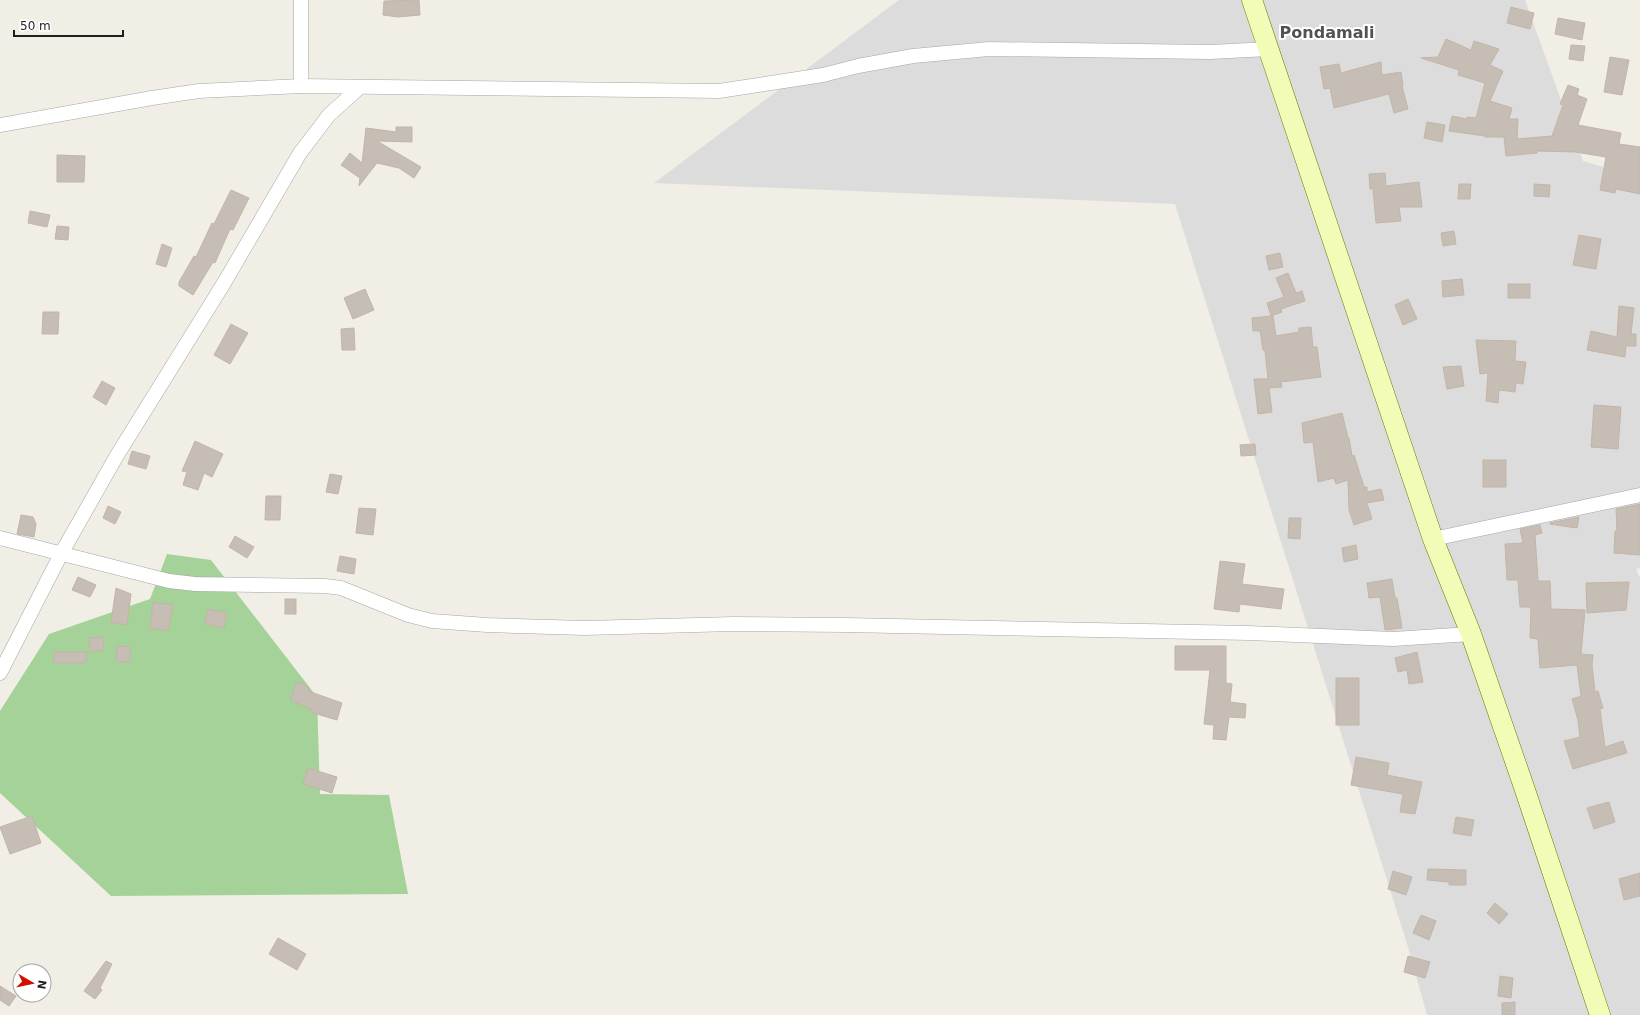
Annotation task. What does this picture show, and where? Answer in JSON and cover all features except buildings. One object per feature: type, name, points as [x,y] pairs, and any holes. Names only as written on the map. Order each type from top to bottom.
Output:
[{"type":"main road","points":[[1252,0],[1433,538],[1471,634],[1600,1015]]},
{"type":"street","points":[[301,0],[301,86]]},
{"type":"street","points":[[0,125],[199,91],[301,86],[719,91],[823,75],[858,66],[913,56],[989,49],[1210,52],[1269,49]]},
{"type":"street","points":[[0,673],[61,554],[116,457],[224,283],[300,153],[329,115],[360,87]]},
{"type":"street","points":[[1433,538],[1640,495]]},
{"type":"street","points":[[0,538],[169,581],[195,584],[299,584],[341,588],[408,615],[432,620],[486,625],[584,628],[734,624],[853,625],[1241,633],[1393,639],[1471,634]]},
{"type":"shaded area","points":[[899,0],[1525,0],[1583,161],[1640,178],[1640,568],[1636,569],[1640,578],[1640,1015],[1427,1015],[1408,947],[1175,204],[654,183]]},
{"type":"green space","points":[[167,554],[211,560],[317,697],[320,794],[389,795],[408,894],[111,896],[0,793],[0,711],[49,634],[150,599]]},
{"type":"district","name":"Pondamali","points":[[1327,32]]}]
